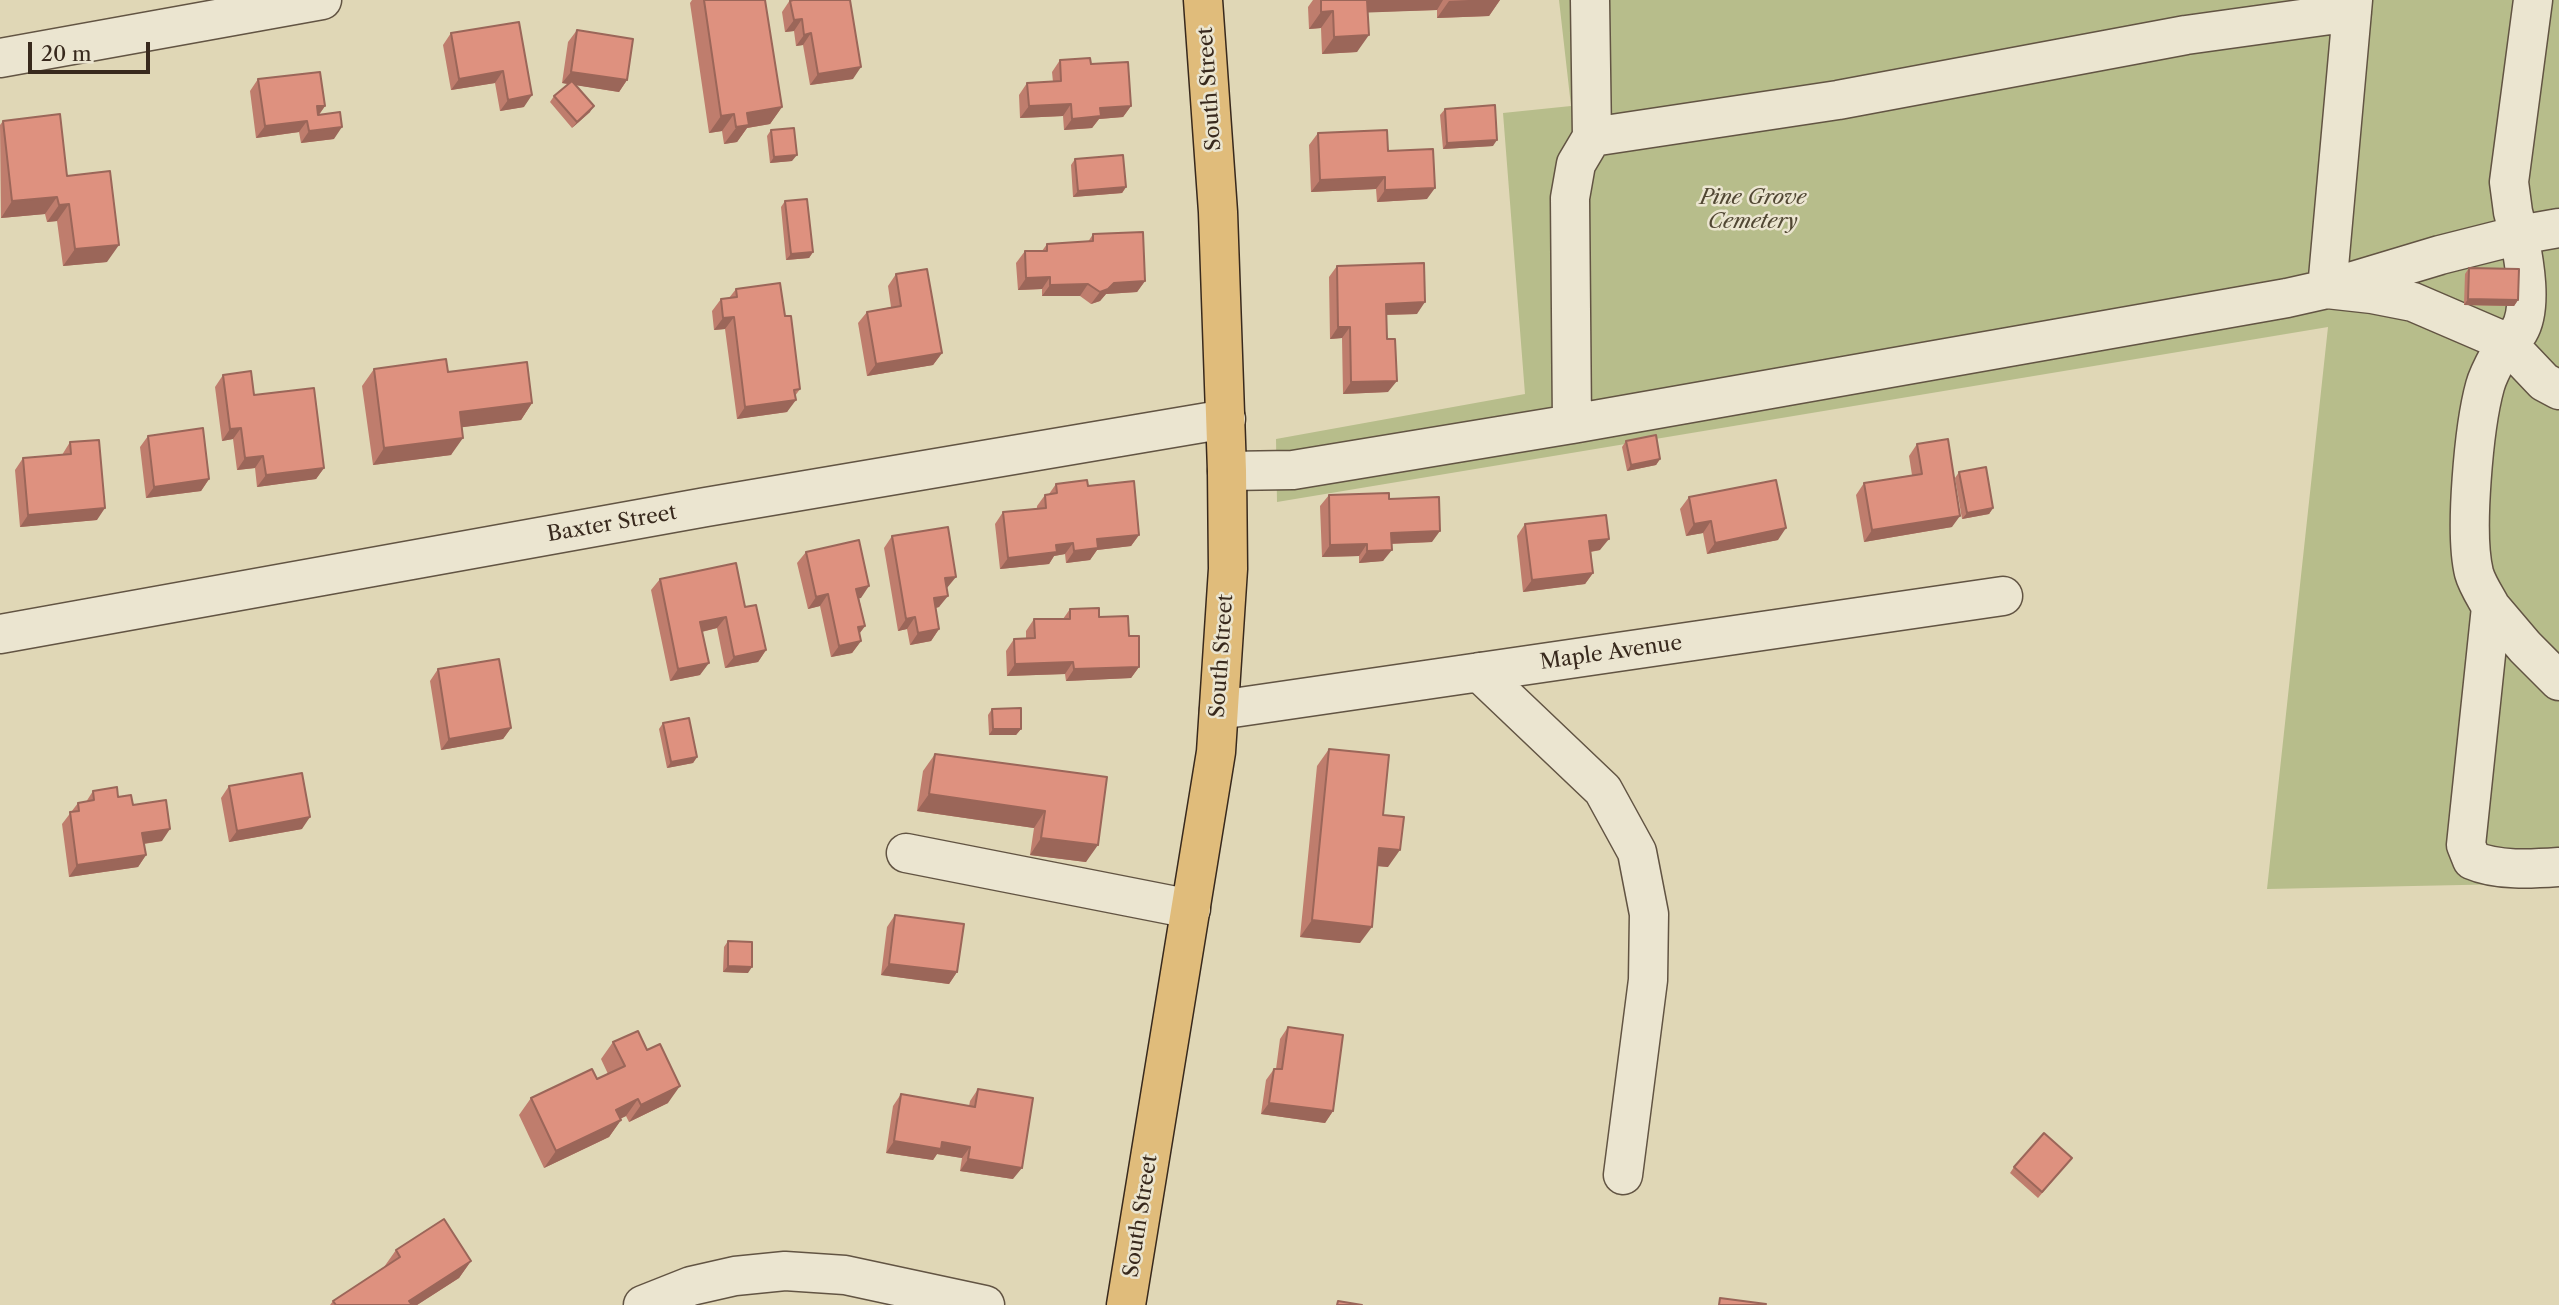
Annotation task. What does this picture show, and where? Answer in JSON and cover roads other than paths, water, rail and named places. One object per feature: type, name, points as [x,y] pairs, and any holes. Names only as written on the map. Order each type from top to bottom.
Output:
[{"type":"main road","name":"South Street","points":[[1126,1305],[1216,752],[1228,569],[1226,419],[1216,172],[1203,0]]},
{"type":"street","points":[[0,58],[322,0]]},
{"type":"street","points":[[1572,424],[1570,198],[1576,164],[1592,137],[1590,0]]},
{"type":"street","points":[[2533,0],[2508,182],[2512,212],[2526,266],[2524,317],[2518,332],[2506,342],[2485,384],[2477,430],[2471,508],[2474,575],[2491,607],[2559,681]]},
{"type":"street","points":[[1592,137],[1838,100],[2353,6],[2327,289]]},
{"type":"street","points":[[1227,471],[1293,470],[1572,424],[2327,289],[2440,255],[2559,228]]},
{"type":"street","points":[[2327,289],[2372,293],[2413,302],[2506,342],[2544,382],[2559,390]]},
{"type":"street","name":"Baxter Street","points":[[0,634],[706,507],[1226,419]]},
{"type":"street","name":"Maple Avenue","points":[[1219,710],[2003,596]]},
{"type":"street","points":[[2491,607],[2466,845],[2472,860],[2481,864],[2559,867]]},
{"type":"street","points":[[1479,672],[1603,790],[1637,852],[1649,914],[1648,980],[1623,1175]]},
{"type":"street","points":[[906,853],[1191,909]]},
{"type":"street","points":[[643,1305],[702,1283],[735,1276],[785,1271],[845,1275],[985,1305]]},
{"type":"park label","name":"Pine Grove Cemetery","points":[[1753,210]]}]
